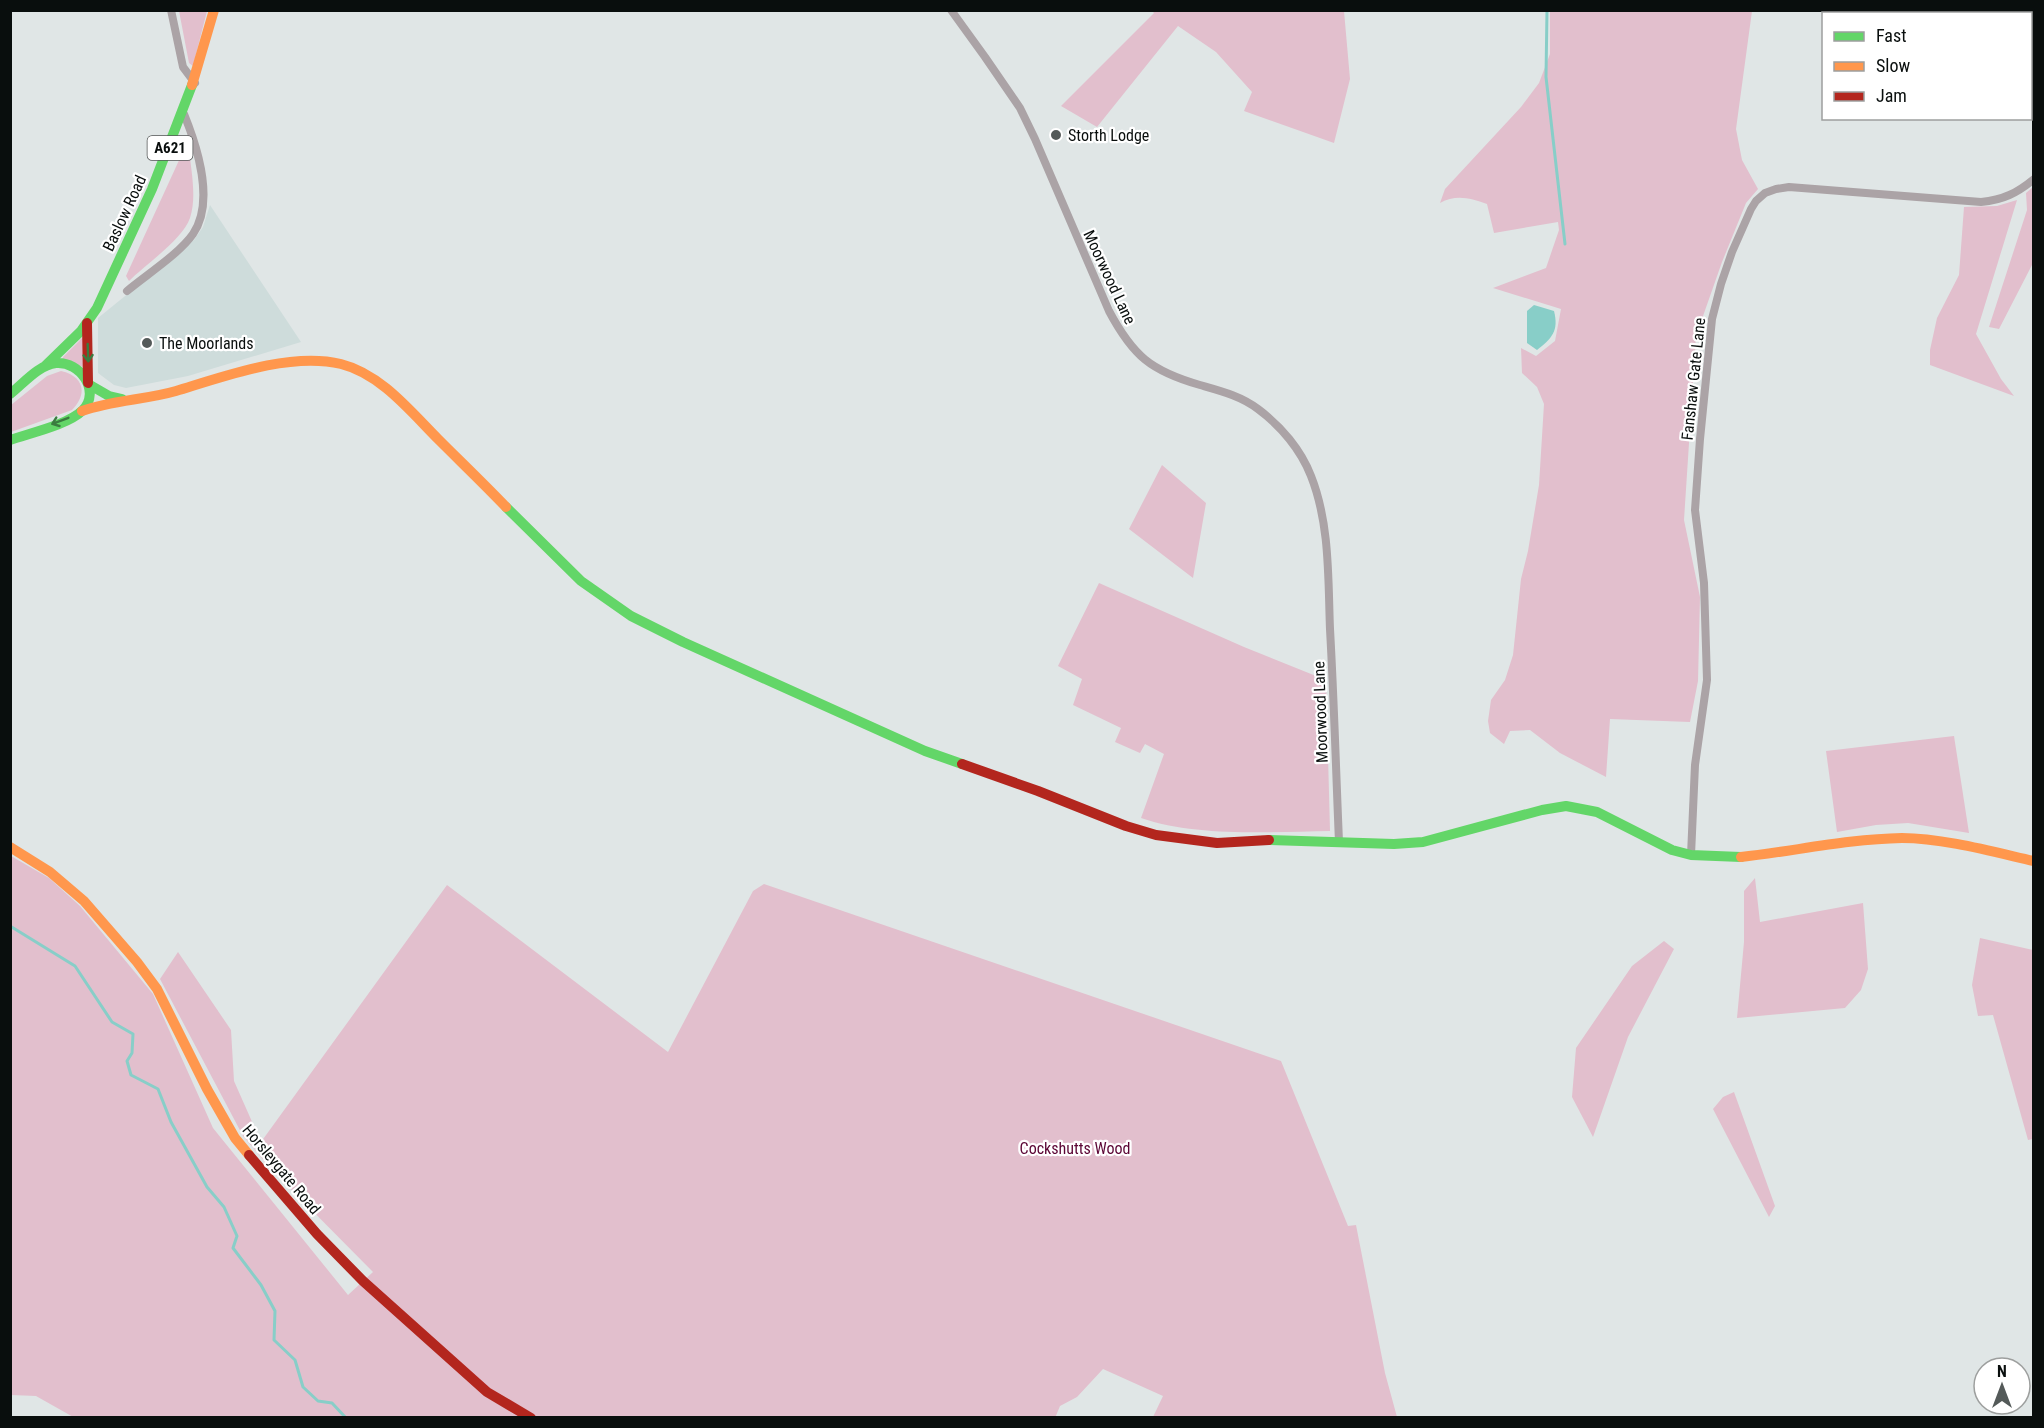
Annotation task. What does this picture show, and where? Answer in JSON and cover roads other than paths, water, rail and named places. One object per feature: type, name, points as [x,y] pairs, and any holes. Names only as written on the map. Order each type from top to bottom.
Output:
[{"type":"main road","name":"Baslow Road","points":[[44,367],[87,323],[156,184],[195,82],[214,10]]},
{"type":"main road","name":"Baslow Road","points":[[87,323],[89,384]]},
{"type":"main road","points":[[10,440],[98,405],[155,397],[233,374],[302,361],[325,361],[347,366],[370,377],[399,400],[581,581],[615,606],[683,642],[925,751],[1156,835],[1217,843],[1276,840],[1394,844],[1423,842],[1542,810],[1566,806],[1597,812],[1654,842],[1691,855],[1742,857],[1854,841],[1904,838],[1959,845],[2034,861]]},
{"type":"main road","points":[[44,367],[53,363],[66,364],[84,377],[89,384],[109,396],[125,400]]},
{"type":"main road","name":"A621","points":[[10,394],[44,367]]},
{"type":"main road","name":"A621","points":[[82,411],[91,398],[89,384]]},
{"type":"main road","name":"Horsleygate Road","points":[[10,847],[50,872],[84,901],[144,971],[158,989],[207,1089],[235,1138],[317,1234],[363,1281],[487,1392],[531,1418]]},
{"type":"street","points":[[171,10],[183,67],[195,82]]},
{"type":"street","name":"Moorwood Lane","points":[[951,10],[1020,108],[1108,311],[1121,334],[1149,364],[1169,375],[1228,392],[1248,402],[1268,417],[1301,454],[1320,501],[1327,557],[1339,842]]},
{"type":"street","points":[[127,291],[186,242],[195,231],[199,221],[203,195],[199,159],[196,142],[184,114]]},
{"type":"street","name":"Fanshaw Gate Lane","points":[[1691,855],[1695,765],[1707,680],[1704,583],[1695,510],[1701,429],[1712,319],[1721,284],[1751,209],[1756,201],[1765,194],[1789,187],[1982,202],[1996,201],[2009,196],[2034,179]]},
{"type":"water","points":[[1534,305],[1554,311],[1556,324],[1553,334],[1537,350],[1527,343],[1527,311]]},
{"type":"waterway","points":[[1547,10],[1546,77],[1565,244]]},
{"type":"waterway","points":[[10,926],[75,966],[112,1022],[133,1034],[132,1053],[127,1061],[131,1075],[158,1089],[171,1122],[207,1187],[224,1207],[237,1236],[233,1248],[261,1285],[275,1311],[274,1340],[295,1360],[303,1387],[318,1401],[332,1403],[346,1418]]},
{"type":"place","name":"Storth Lodge","points":[[1056,135]]},
{"type":"place","name":"The Moorlands","points":[[147,343]]},
{"type":"park label","name":"Cockshutts Wood","points":[[1075,1148]]}]
